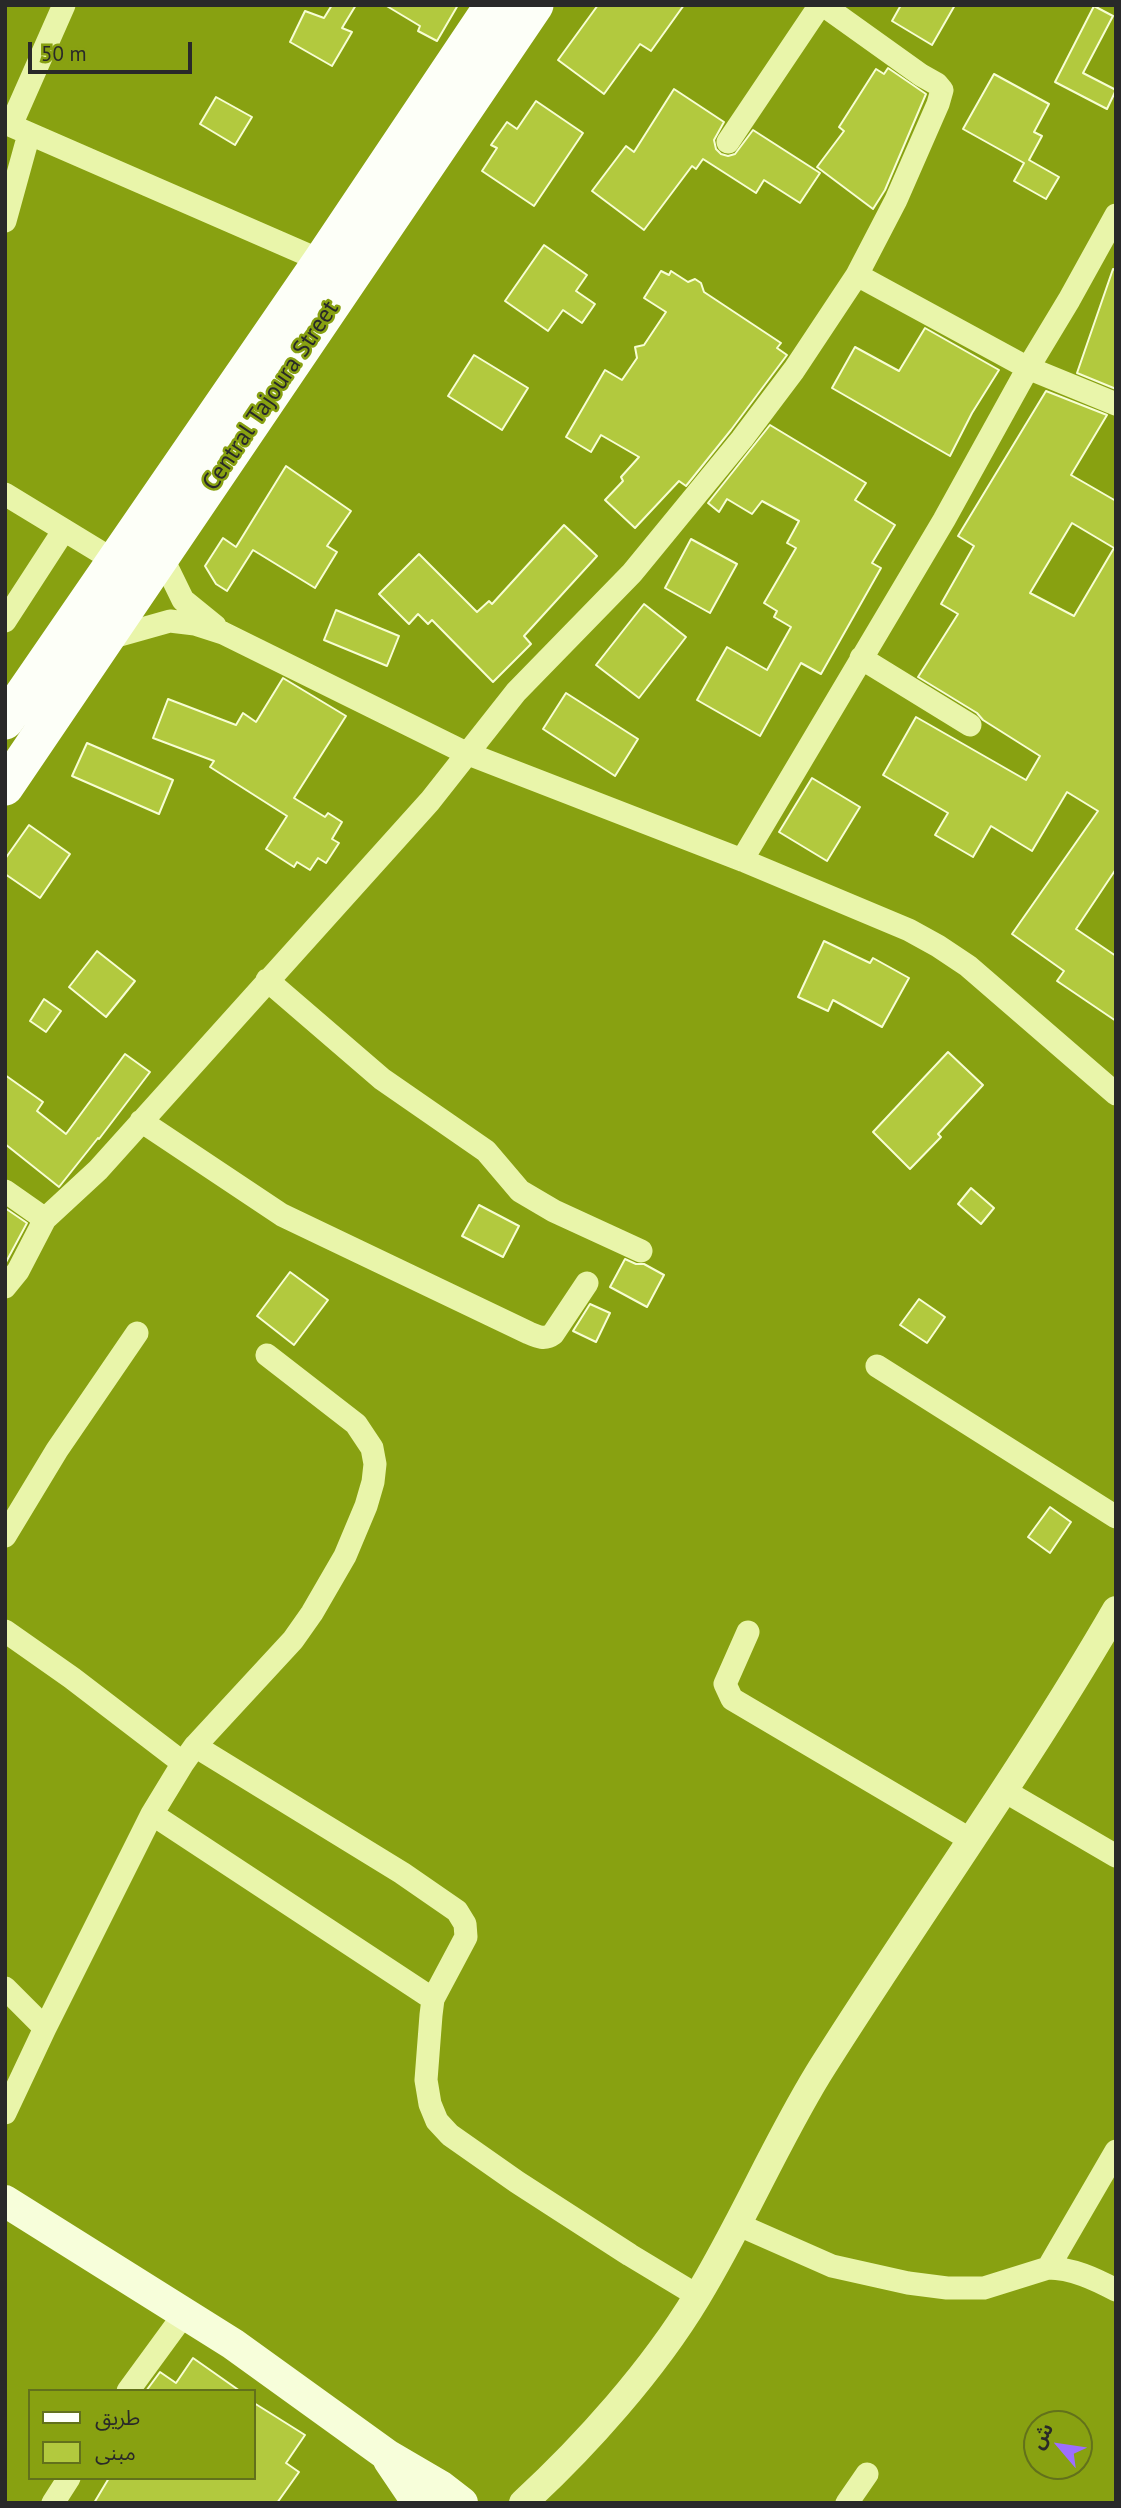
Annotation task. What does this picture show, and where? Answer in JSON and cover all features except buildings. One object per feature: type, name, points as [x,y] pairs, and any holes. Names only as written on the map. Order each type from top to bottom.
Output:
[{"type":"main road","points":[[5,721],[115,561],[337,268],[493,5]]},
{"type":"main road","name":"Central Tajoura Street","points":[[5,787],[162,557],[337,268],[535,5]]},
{"type":"main road","points":[[5,2202],[186,2313],[275,2373],[387,2455],[440,2486],[462,2503]]},
{"type":"main road","points":[[387,2455],[418,2503]]},
{"type":"street","points":[[5,221],[15,127],[64,5]]},
{"type":"street","points":[[5,1287],[18,1271],[45,1219],[98,1170],[430,801],[516,691],[632,573],[678,519],[794,370],[857,275],[896,200],[942,90],[822,5],[728,142]]},
{"type":"street","points":[[15,127],[337,268]]},
{"type":"street","points":[[742,860],[944,520],[1116,215]]},
{"type":"street","points":[[857,275],[1028,368],[1116,404]]},
{"type":"street","points":[[5,494],[115,561]]},
{"type":"street","points":[[5,621],[64,530]]},
{"type":"street","points":[[162,557],[183,600],[223,633]]},
{"type":"street","points":[[106,639],[170,621],[195,624],[223,633],[466,753],[857,906],[938,946],[968,966],[1116,1094]]},
{"type":"street","points":[[861,658],[970,725]]},
{"type":"street","points":[[267,980],[382,1079],[486,1151],[520,1191],[554,1211],[641,1251]]},
{"type":"street","points":[[141,1121],[282,1215],[528,1334],[542,1338],[554,1334],[587,1283]]},
{"type":"street","points":[[5,1191],[45,1219]]},
{"type":"street","points":[[5,1536],[57,1450],[136,1333]]},
{"type":"street","points":[[5,2113],[152,1814],[189,1754],[293,1640],[312,1613],[358,1530],[373,1482],[375,1464],[372,1448],[365,1434],[356,1424],[267,1355]]},
{"type":"street","points":[[877,1366],[1116,1517]]},
{"type":"street","points":[[523,2503],[545,2483],[647,2368],[698,2296],[802,2101],[1116,1610]]},
{"type":"street","points":[[5,1630],[72,1678],[189,1754],[402,1873],[457,1911],[465,1924],[466,1937],[433,1999],[426,2080],[430,2104],[437,2121],[450,2135],[630,2255],[698,2296]]},
{"type":"street","points":[[748,1632],[724,1684],[732,1699],[971,1840]]},
{"type":"street","points":[[1003,1790],[1116,1856]]},
{"type":"street","points":[[152,1814],[433,1999]]},
{"type":"street","points":[[5,1988],[45,2028]]},
{"type":"street","points":[[1048,2268],[1116,2151]]},
{"type":"street","points":[[738,2225],[832,2266],[908,2283],[947,2288],[984,2288],[1048,2268],[1079,2273],[1116,2290]]},
{"type":"street","points":[[129,2389],[186,2313]]},
{"type":"street","points":[[847,2503],[867,2474]]},
{"type":"street","points":[[53,2503],[68,2480]]}]
